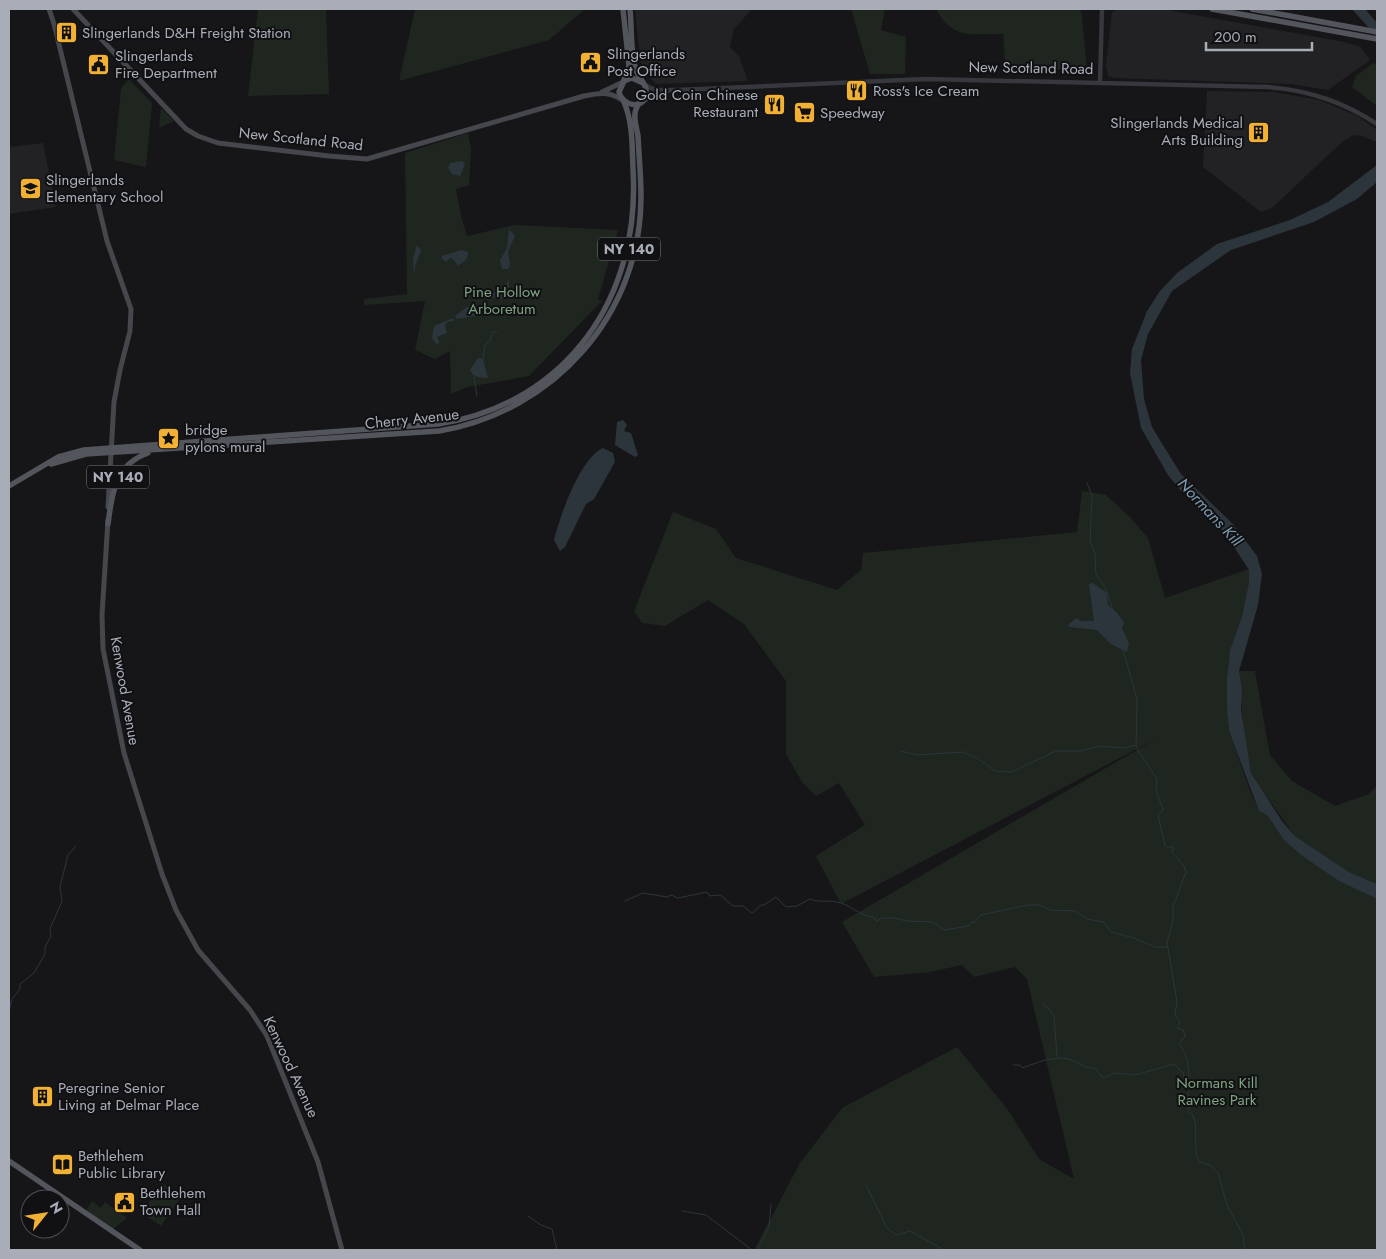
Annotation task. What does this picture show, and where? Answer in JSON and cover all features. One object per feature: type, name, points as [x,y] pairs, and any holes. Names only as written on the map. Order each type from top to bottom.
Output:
[{"type":"main road","name":"Kenwood Avenue","points":[[48,9],[54,24],[107,241],[131,309],[131,324],[117,380],[110,450],[108,524],[102,616],[102,649],[124,753],[162,874],[176,910],[198,950],[250,1010],[266,1036],[318,1162],[342,1250]]},
{"type":"main road","name":"New Scotland Road","points":[[73,9],[186,129],[198,136],[218,143],[367,159],[530,110],[602,93],[623,82]]},
{"type":"main road","points":[[623,9],[629,66],[619,92],[623,101]]},
{"type":"main road","points":[[602,93],[611,94],[632,105],[641,102],[646,95],[644,84],[634,62],[630,9]]},
{"type":"main road","points":[[1212,9],[1377,39]]},
{"type":"main road","points":[[1252,9],[1377,32]]},
{"type":"main road","points":[[623,82],[636,78],[644,84]]},
{"type":"main road","name":"Cherry Avenue","points":[[9,486],[66,458],[110,450],[157,448],[447,423],[493,409],[518,397],[544,380],[575,352],[598,322],[615,289],[628,253],[632,234],[634,196],[631,124],[623,101]]},
{"type":"main road","name":"Cherry Avenue","points":[[181,446],[448,429],[504,412],[548,385],[573,364],[598,334],[613,309],[628,274],[636,245],[640,216],[640,175],[635,114],[641,102]]},
{"type":"main road","name":"NY 140","points":[[108,524],[112,492],[119,474],[133,460],[157,448]]},
{"type":"main road","points":[[9,1161],[140,1250]]},
{"type":"street","points":[[1100,82],[1103,10]]},
{"type":"street","name":"New Scotland Road","points":[[644,84],[655,90],[677,90],[894,79],[1100,82],[1291,88],[1334,100],[1377,124]]},
{"type":"street","name":"New Scotland Road","points":[[641,102],[659,94],[677,90]]},
{"type":"shaded area","points":[[635,9],[752,9],[734,29],[730,47],[739,56],[748,81],[656,84],[645,74],[640,60]]},
{"type":"shaded area","points":[[1117,9],[1162,9],[1344,42],[1361,47],[1370,60],[1328,90],[1291,84],[1114,78],[1108,76],[1106,65],[1112,12]]},
{"type":"shaded area","points":[[1207,91],[1274,92],[1319,100],[1356,115],[1377,130],[1377,142],[1362,136],[1353,135],[1342,142],[1272,208],[1261,212],[1203,167]]},
{"type":"shaded area","name":"Slingerlands Elementary School","points":[[43,143],[56,207],[9,214],[9,147]]},
{"type":"green space","points":[[258,9],[326,9],[329,94],[248,96]]},
{"type":"green space","points":[[415,9],[585,9],[549,40],[399,81]]},
{"type":"green space","points":[[851,9],[885,9],[881,30],[906,37],[905,74],[870,74]]},
{"type":"green space","points":[[936,9],[1081,9],[1087,68],[1006,72],[1003,34],[972,34],[956,31],[949,26]]},
{"type":"green space","points":[[1373,63],[1377,65],[1377,106],[1352,87],[1356,76]]},
{"type":"green space","points":[[129,79],[152,103],[146,167],[114,160],[121,88]]},
{"type":"green space","points":[[161,108],[174,121],[159,128]]},
{"type":"green space","name":"Pine Hollow Arboretum","points":[[468,133],[471,149],[469,185],[456,189],[467,236],[514,225],[618,230],[598,299],[602,301],[529,376],[468,387],[451,394],[450,351],[435,359],[415,350],[425,301],[364,305],[364,299],[407,294],[405,153]]},
{"type":"green space","name":"Normans Kill Ravines Park","points":[[1082,491],[1106,495],[1130,517],[1148,538],[1165,598],[1249,569],[1249,582],[1242,616],[1230,650],[1227,679],[1229,731],[1250,791],[1259,811],[1268,816],[1283,839],[1339,881],[1377,899],[1377,1250],[754,1250],[800,1163],[842,1108],[957,1047],[1008,1110],[1039,1159],[1074,1179],[1027,979],[1015,967],[974,977],[962,965],[930,972],[874,977],[842,922],[1154,740],[841,904],[816,856],[865,825],[839,783],[816,796],[802,782],[786,754],[786,681],[744,624],[708,600],[665,626],[642,623],[634,611],[673,512],[716,529],[736,558],[837,590],[861,570],[863,553],[1077,532]]},
{"type":"green space","points":[[1239,671],[1255,671],[1270,755],[1292,781],[1335,806],[1369,794],[1377,785],[1377,884],[1349,872],[1295,836],[1251,773],[1244,740]]},
{"type":"green space","points":[[162,1183],[181,1197],[161,1226],[142,1213]]},
{"type":"green space","points":[[92,1201],[101,1208],[105,1202],[127,1218],[113,1229],[86,1210]]},
{"type":"water","points":[[1352,9],[1365,9],[1377,23],[1377,37]]},
{"type":"water","points":[[462,161],[465,164],[460,176],[452,174],[448,168],[450,163]]},
{"type":"water","name":"Normans Kill","points":[[1377,165],[1377,182],[1357,199],[1314,222],[1231,250],[1172,291],[1148,334],[1141,360],[1144,399],[1152,427],[1181,474],[1233,524],[1257,556],[1262,574],[1258,605],[1239,671],[1242,690],[1241,710],[1251,773],[1282,821],[1295,836],[1349,872],[1377,884],[1377,899],[1339,881],[1301,855],[1283,839],[1268,816],[1259,811],[1229,731],[1227,710],[1227,679],[1230,650],[1242,616],[1249,582],[1249,570],[1227,536],[1209,515],[1181,491],[1168,475],[1141,428],[1130,373],[1132,349],[1147,311],[1160,291],[1177,273],[1217,244],[1290,220],[1328,202]]},
{"type":"water","points":[[509,229],[515,236],[508,251],[510,265],[508,269],[502,269],[500,260],[507,248]]},
{"type":"water","points":[[417,245],[421,250],[415,266],[414,276],[413,259]]},
{"type":"water","points":[[461,250],[468,252],[468,255],[458,266],[450,258],[446,262],[442,259],[442,256]]},
{"type":"water","points":[[509,278],[509,287],[504,299],[489,297],[488,295],[506,287]]},
{"type":"water","points":[[467,307],[470,307],[469,311],[476,314],[475,316],[457,319],[455,316]]},
{"type":"water","points":[[453,318],[454,321],[447,322],[445,326],[447,333],[437,337],[440,343],[436,344],[432,338],[434,326]]},
{"type":"water","points":[[478,358],[483,359],[488,378],[475,376],[471,373],[470,370]]},
{"type":"water","points":[[623,420],[627,425],[624,431],[631,433],[638,455],[635,457],[615,445],[617,422]]},
{"type":"water","points":[[603,448],[613,453],[615,462],[594,499],[586,504],[565,547],[560,551],[554,540],[566,503],[586,463]]},
{"type":"water","points":[[1091,582],[1107,593],[1108,605],[1124,622],[1122,628],[1129,643],[1127,652],[1111,644],[1097,630],[1069,627],[1068,625],[1076,618],[1081,621],[1094,621],[1089,585]]},
{"type":"waterway","points":[[483,359],[485,345],[490,341],[493,332],[497,332]]},
{"type":"waterway","points":[[474,377],[477,396]]},
{"type":"waterway","points":[[1087,483],[1092,496],[1090,541],[1095,554],[1096,574],[1106,589],[1113,610]]},
{"type":"waterway","points":[[1123,650],[1137,699],[1136,747],[1157,779],[1156,790],[1163,810],[1158,815],[1165,846],[1169,848],[1173,846],[1174,850],[1171,851],[1184,866],[1186,872],[1173,907],[1173,921],[1167,942],[1177,1002],[1175,1015],[1180,1022],[1177,1028],[1183,1030],[1185,1036],[1179,1043],[1186,1056],[1189,1076],[1188,1112],[1193,1115],[1195,1120],[1196,1150],[1199,1162],[1210,1165],[1218,1173],[1227,1205],[1243,1235],[1245,1250]]},
{"type":"waterway","points":[[901,751],[917,755],[963,752],[977,758],[995,771],[1012,772],[1056,751],[1081,751],[1099,746],[1123,748],[1136,745]]},
{"type":"waterway","points":[[9,1011],[12,999],[20,989],[20,984],[34,973],[45,954],[45,947],[51,936],[50,929],[62,901],[60,887],[68,855],[76,846]]},
{"type":"waterway","points":[[625,901],[643,893],[667,897],[671,895],[678,898],[707,892],[710,896],[720,895],[733,906],[743,906],[752,913],[761,905],[776,897],[786,907],[797,906],[810,899],[833,901],[842,903],[863,915],[873,917],[877,921],[882,918],[894,918],[907,921],[933,922],[944,930],[969,926],[980,915],[1028,905],[1040,905],[1050,910],[1075,911],[1087,919],[1104,922],[1111,932],[1134,938],[1155,947],[1167,947]]},
{"type":"waterway","points":[[1043,1003],[1054,1015],[1057,1057]]},
{"type":"waterway","points":[[1013,1065],[1020,1065],[1022,1068],[1051,1059],[1063,1058],[1095,1068],[1103,1078],[1114,1073],[1135,1075],[1174,1064],[1184,1074],[1183,1082],[1189,1088]]},
{"type":"waterway","points":[[866,1185],[887,1228],[896,1235],[910,1231],[944,1250]]},
{"type":"waterway","points":[[757,1250],[769,1227],[771,1204]]},
{"type":"waterway","points":[[682,1211],[706,1215],[752,1250]]},
{"type":"waterway","points":[[528,1216],[541,1225],[552,1229],[557,1250]]},
{"type":"waterway","points":[[1051,1250],[1057,1250]]},
{"type":"place","name":"Slingerlands D&H Freight Station","points":[[66,33]]},
{"type":"place","name":"Slingerlands Post Office","points":[[591,63]]},
{"type":"place","name":"Slingerlands Fire Department","points":[[99,65]]},
{"type":"place","name":"Ross's Ice Cream","points":[[857,91]]},
{"type":"place","name":"Gold Coin Chinese Restaurant","points":[[774,104]]},
{"type":"place","name":"Speedway","points":[[804,113]]},
{"type":"place","name":"Slingerlands Medical Arts Building","points":[[1259,132]]},
{"type":"place","name":"Slingerlands Elementary School","points":[[30,189]]},
{"type":"place","name":"bridge pylons mural","points":[[169,439]]},
{"type":"place","name":"Peregrine Senior Living at Delmar Place","points":[[42,1097]]},
{"type":"place","name":"Bethlehem Public Library","points":[[62,1165]]},
{"type":"place","name":"Bethlehem Town Hall","points":[[124,1202]]}]
